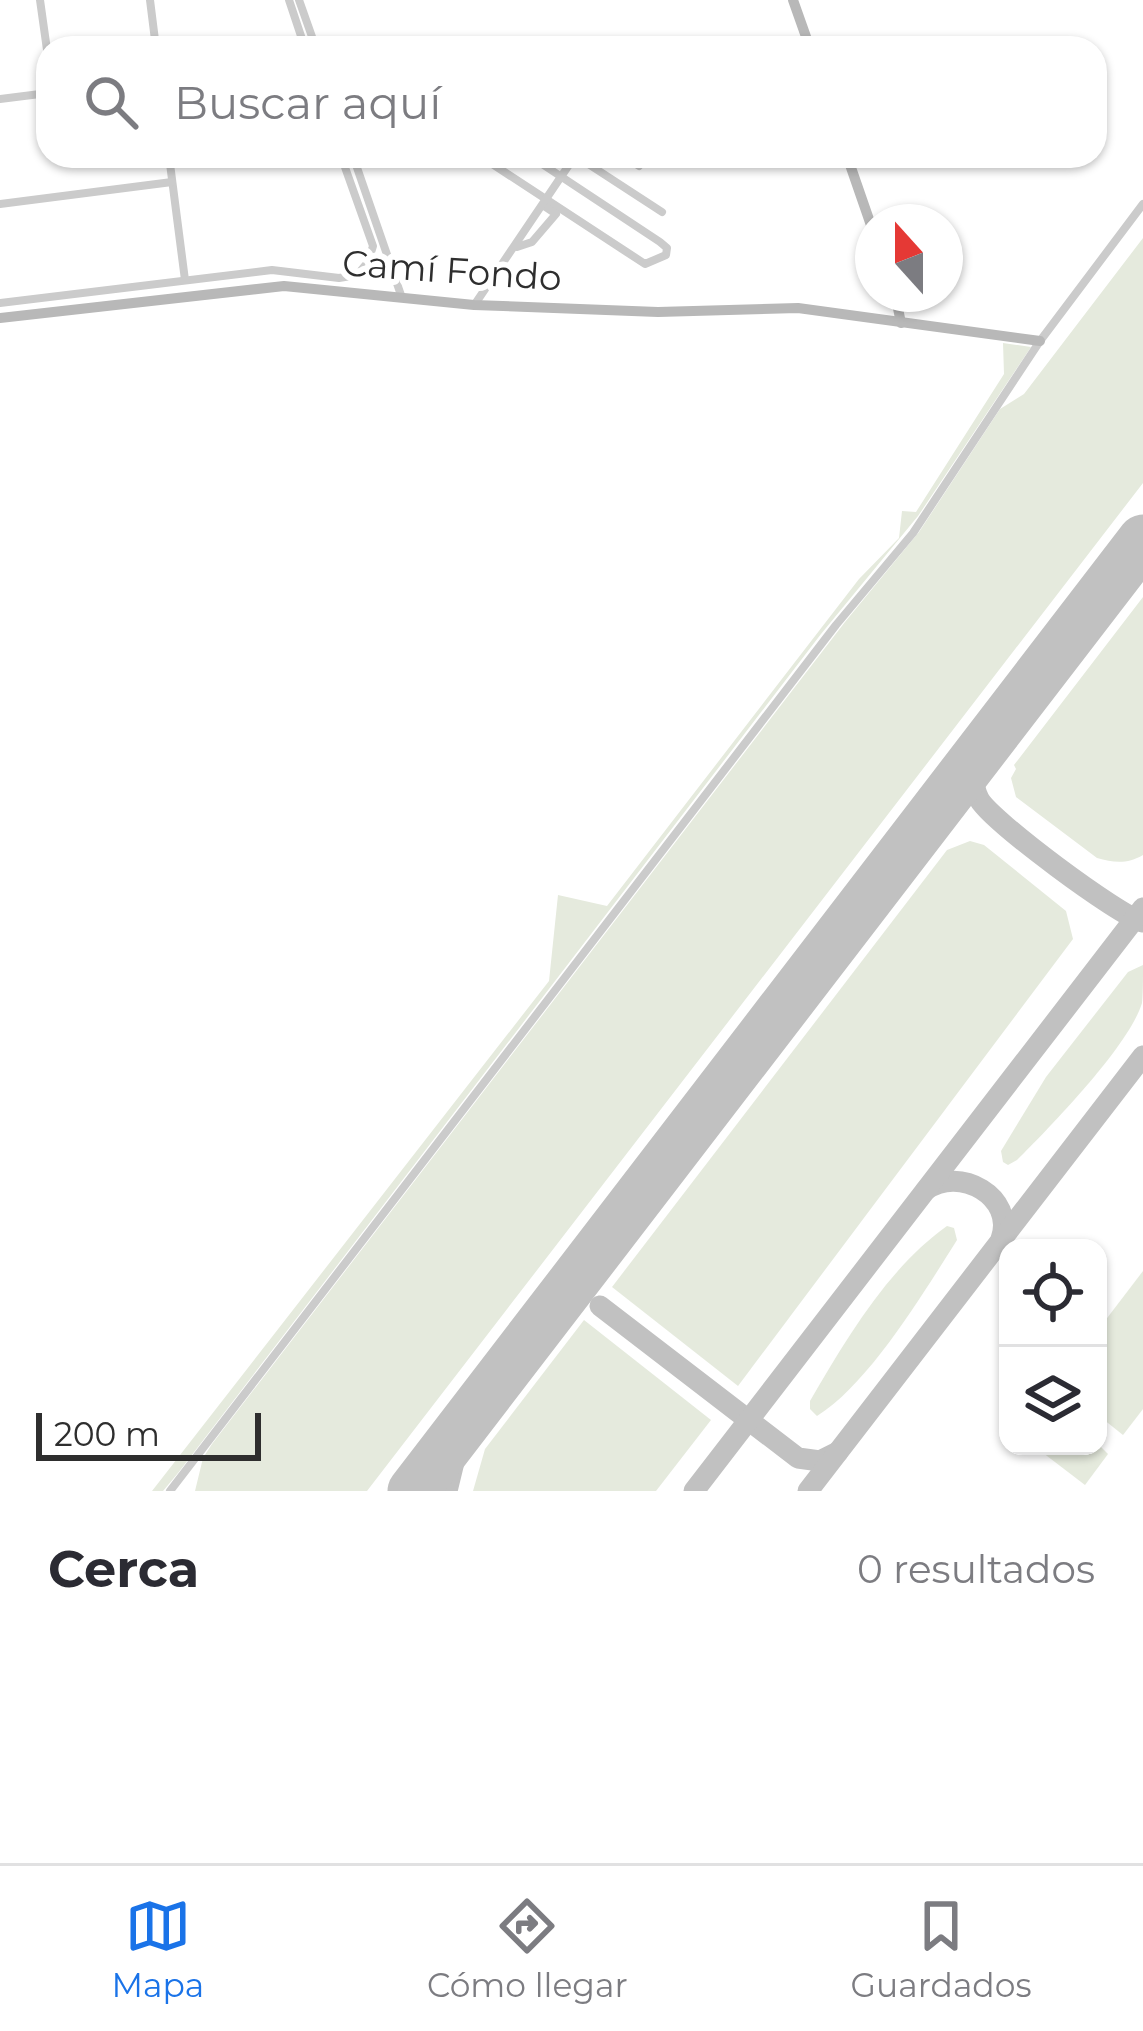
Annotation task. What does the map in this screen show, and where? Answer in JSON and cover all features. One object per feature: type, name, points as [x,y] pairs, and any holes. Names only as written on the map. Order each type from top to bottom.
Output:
[{"type":"street","points":[[40,0],[45,36]]},
{"type":"street","points":[[150,0],[154,36]]},
{"type":"street","points":[[289,0],[301,36]]},
{"type":"street","points":[[299,0],[312,36]]},
{"type":"street","points":[[793,0],[806,36]]},
{"type":"street","points":[[0,99],[36,94]]},
{"type":"street","points":[[170,168],[184,280]]},
{"type":"street","points":[[0,303],[272,270],[339,278],[357,274],[373,246],[345,168]]},
{"type":"street","points":[[357,168],[403,299]]},
{"type":"street","points":[[497,168],[645,264],[666,256],[667,248],[660,242],[548,168]]},
{"type":"street","points":[[474,305],[568,168]]},
{"type":"street","points":[[594,168],[662,212]]},
{"type":"street","points":[[851,168],[864,204]]},
{"type":"street","points":[[0,205],[172,182]]},
{"type":"street","points":[[516,248],[532,242],[556,214],[546,202]]},
{"type":"street","points":[[170,1491],[792,682],[913,533],[1040,341],[1143,204]]},
{"type":"street","name":"Camí Fondo","points":[[0,318],[284,286],[474,305],[658,312],[798,308],[1040,341]]},
{"type":"street","points":[[899,312],[902,323]]},
{"type":"shaded area","points":[[1143,238],[1143,483],[367,1491],[195,1491],[203,1458],[212,1444],[919,532],[1000,409],[1024,394]]},
{"type":"shaded area","points":[[1003,343],[1031,347],[918,516],[821,634],[178,1473],[163,1491],[152,1491],[549,981],[558,895],[607,906],[859,579],[899,538],[902,511],[916,512],[1004,374]]},
{"type":"shaded area","points":[[1143,597],[1143,855],[1115,862],[1097,858],[1016,797],[1011,778],[1014,765]]},
{"type":"shaded area","points":[[970,841],[984,845],[1066,911],[1073,939],[738,1386],[612,1287],[947,850]]},
{"type":"shaded area","points":[[1143,965],[1142,1003],[1122,1041],[1031,1146],[1017,1160],[1008,1165],[1003,1162],[1001,1151],[1046,1077],[1128,972]]},
{"type":"shaded area","points":[[947,1226],[954,1228],[957,1240],[912,1310],[856,1382],[817,1416],[810,1401],[854,1329],[887,1283]]},
{"type":"shaded area","points":[[1143,1271],[1143,1409],[1123,1435],[1107,1422],[1107,1318]]},
{"type":"shaded area","points":[[584,1320],[711,1420],[656,1491],[473,1491],[485,1449]]},
{"type":"shaded area","points":[[1107,1453],[1108,1454],[1085,1485],[1046,1455]]},
{"type":"taxiway","points":[[977,753],[975,788],[989,810],[1084,886],[1143,922]]},
{"type":"taxiway","points":[[694,1491],[1143,908]]},
{"type":"taxiway","points":[[808,1491],[1143,1056]]},
{"type":"taxiway","points":[[926,1190],[954,1181],[982,1189],[1000,1210],[1001,1239]]},
{"type":"taxiway","points":[[600,1306],[798,1458],[820,1461],[838,1452]]},
{"type":"taxiway","points":[[447,1491],[463,1425]]},
{"type":"runway","points":[[413,1491],[1143,540]]}]
